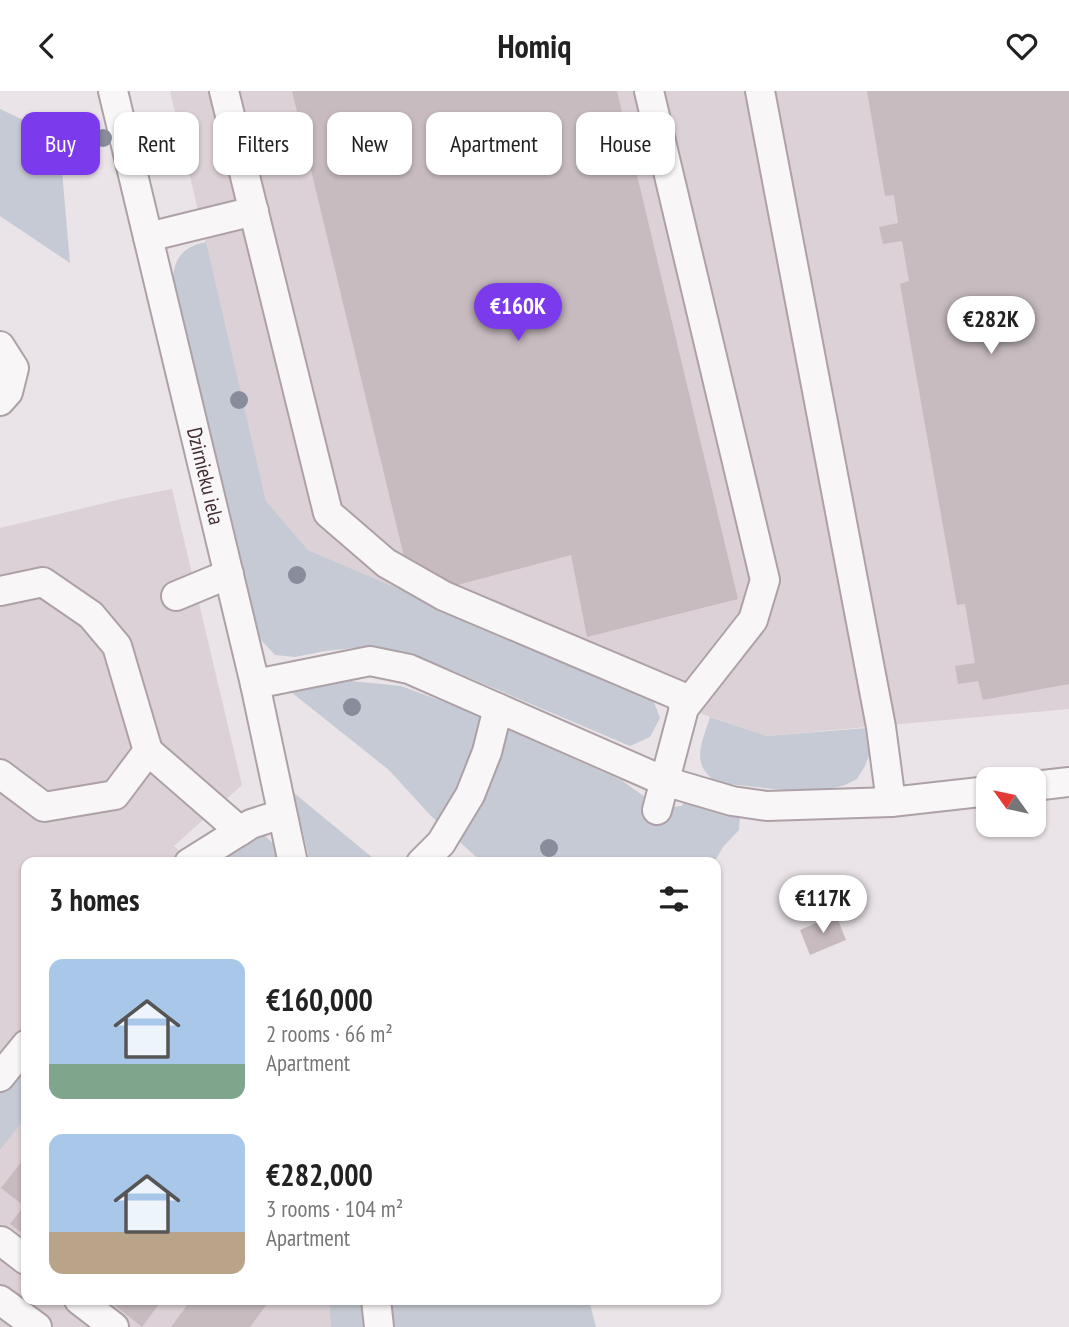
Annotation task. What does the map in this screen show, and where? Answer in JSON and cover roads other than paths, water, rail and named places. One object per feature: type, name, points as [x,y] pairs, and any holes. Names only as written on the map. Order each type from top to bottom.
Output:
[{"type":"street","name":"Dzirnieku iela","points":[[113,91],[255,684],[292,857]]},
{"type":"street","points":[[224,91],[328,513],[386,563],[444,596],[680,696],[684,708]]},
{"type":"street","points":[[649,91],[765,580],[753,621],[684,708],[657,810]]},
{"type":"street","points":[[760,91],[881,727],[891,802]]},
{"type":"street","points":[[148,237],[254,211]]},
{"type":"street","points":[[0,347],[14,368],[8,392],[0,401]]},
{"type":"street","points":[[176,596],[229,574]]},
{"type":"street","points":[[0,591],[43,583],[91,615],[117,646],[148,751],[240,831]]},
{"type":"street","points":[[255,684],[370,661],[409,669],[664,781],[732,801],[767,806],[891,802],[976,792]]},
{"type":"street","points":[[427,857],[441,843],[470,795],[487,752],[498,708]]},
{"type":"street","points":[[0,774],[44,807],[115,795],[148,751]]},
{"type":"street","points":[[1046,785],[1069,782]]},
{"type":"street","points":[[199,857],[251,824],[282,814]]},
{"type":"street","points":[[0,1077],[21,1051]]},
{"type":"street","points":[[1,1241],[21,1256]]},
{"type":"street","points":[[0,1300],[37,1327]]},
{"type":"street","points":[[85,1305],[114,1327]]},
{"type":"street","points":[[377,1305],[379,1327]]}]
